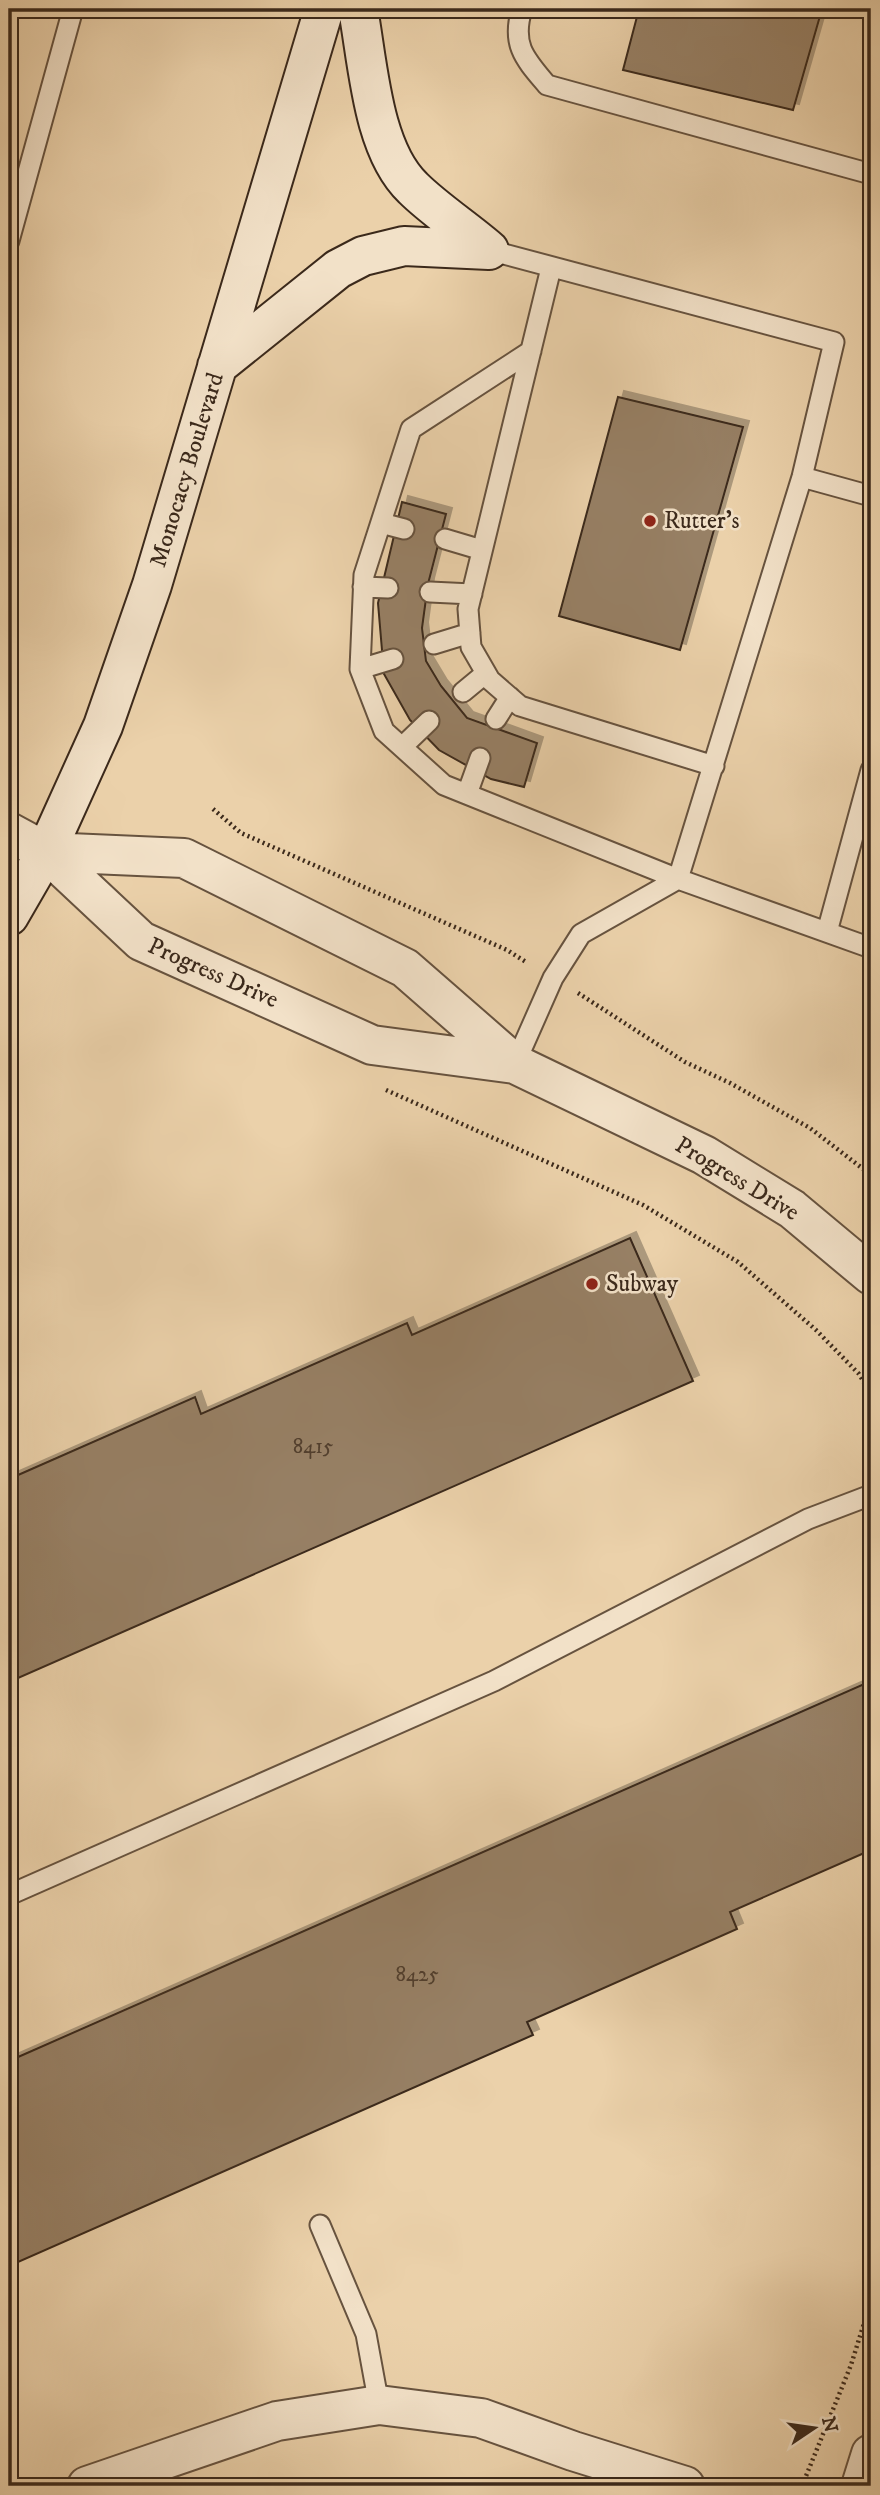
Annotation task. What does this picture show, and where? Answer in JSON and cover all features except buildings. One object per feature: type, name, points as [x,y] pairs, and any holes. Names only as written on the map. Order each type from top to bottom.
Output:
[{"type":"street","name":"Monocacy Boulevard","points":[[9,916],[46,852],[103,726],[152,585],[324,9]]},
{"type":"street","points":[[358,9],[376,110],[390,156],[412,187],[489,250]]},
{"type":"street","points":[[217,366],[338,269],[363,256],[404,246],[489,250]]},
{"type":"street","points":[[9,832],[46,852]]},
{"type":"street","name":"Progress Drive","points":[[46,852],[141,941],[372,1045],[515,1064]]},
{"type":"street","name":"Progress Drive","points":[[46,852],[184,858],[405,968],[515,1064],[704,1155],[792,1209],[871,1275]]},
{"type":"street","points":[[87,2486],[277,2421],[379,2405],[481,2418],[684,2486]]},
{"type":"street","points":[[861,2486],[871,2454]]},
{"type":"lane","points":[[9,241],[73,9]]},
{"type":"lane","points":[[522,9],[517,25],[523,57],[547,85],[871,174]]},
{"type":"lane","points":[[489,250],[834,342],[802,477],[678,879],[581,934],[554,978],[515,1064]]},
{"type":"lane","points":[[551,268],[468,610],[471,647],[486,673],[520,705],[714,766]]},
{"type":"lane","points":[[531,351],[411,429],[364,575],[360,669],[384,731],[444,785],[678,879],[871,948]]},
{"type":"lane","points":[[802,477],[871,496]]},
{"type":"lane","points":[[381,523],[404,529]]},
{"type":"lane","points":[[445,540],[482,550]]},
{"type":"lane","points":[[363,587],[388,588]]},
{"type":"lane","points":[[430,592],[472,594]]},
{"type":"lane","points":[[435,644],[470,633]]},
{"type":"lane","points":[[360,669],[393,659]]},
{"type":"lane","points":[[463,692],[486,673]]},
{"type":"lane","points":[[496,719],[510,698]]},
{"type":"lane","points":[[402,747],[429,721]]},
{"type":"lane","points":[[467,794],[480,758]]},
{"type":"lane","points":[[828,932],[871,771]]},
{"type":"lane","points":[[9,1895],[494,1681],[808,1519],[871,1494]]},
{"type":"lane","points":[[320,2225],[366,2334],[379,2405]]},
{"type":"path","points":[[376,1085],[643,1205],[738,1262],[816,1330],[859,1374],[871,1394]]},
{"type":"path","points":[[802,2486],[851,2365],[871,2301]]},
{"type":"place","name":"Rutter's","points":[[650,521]]},
{"type":"place","name":"Subway","points":[[592,1284]]}]
